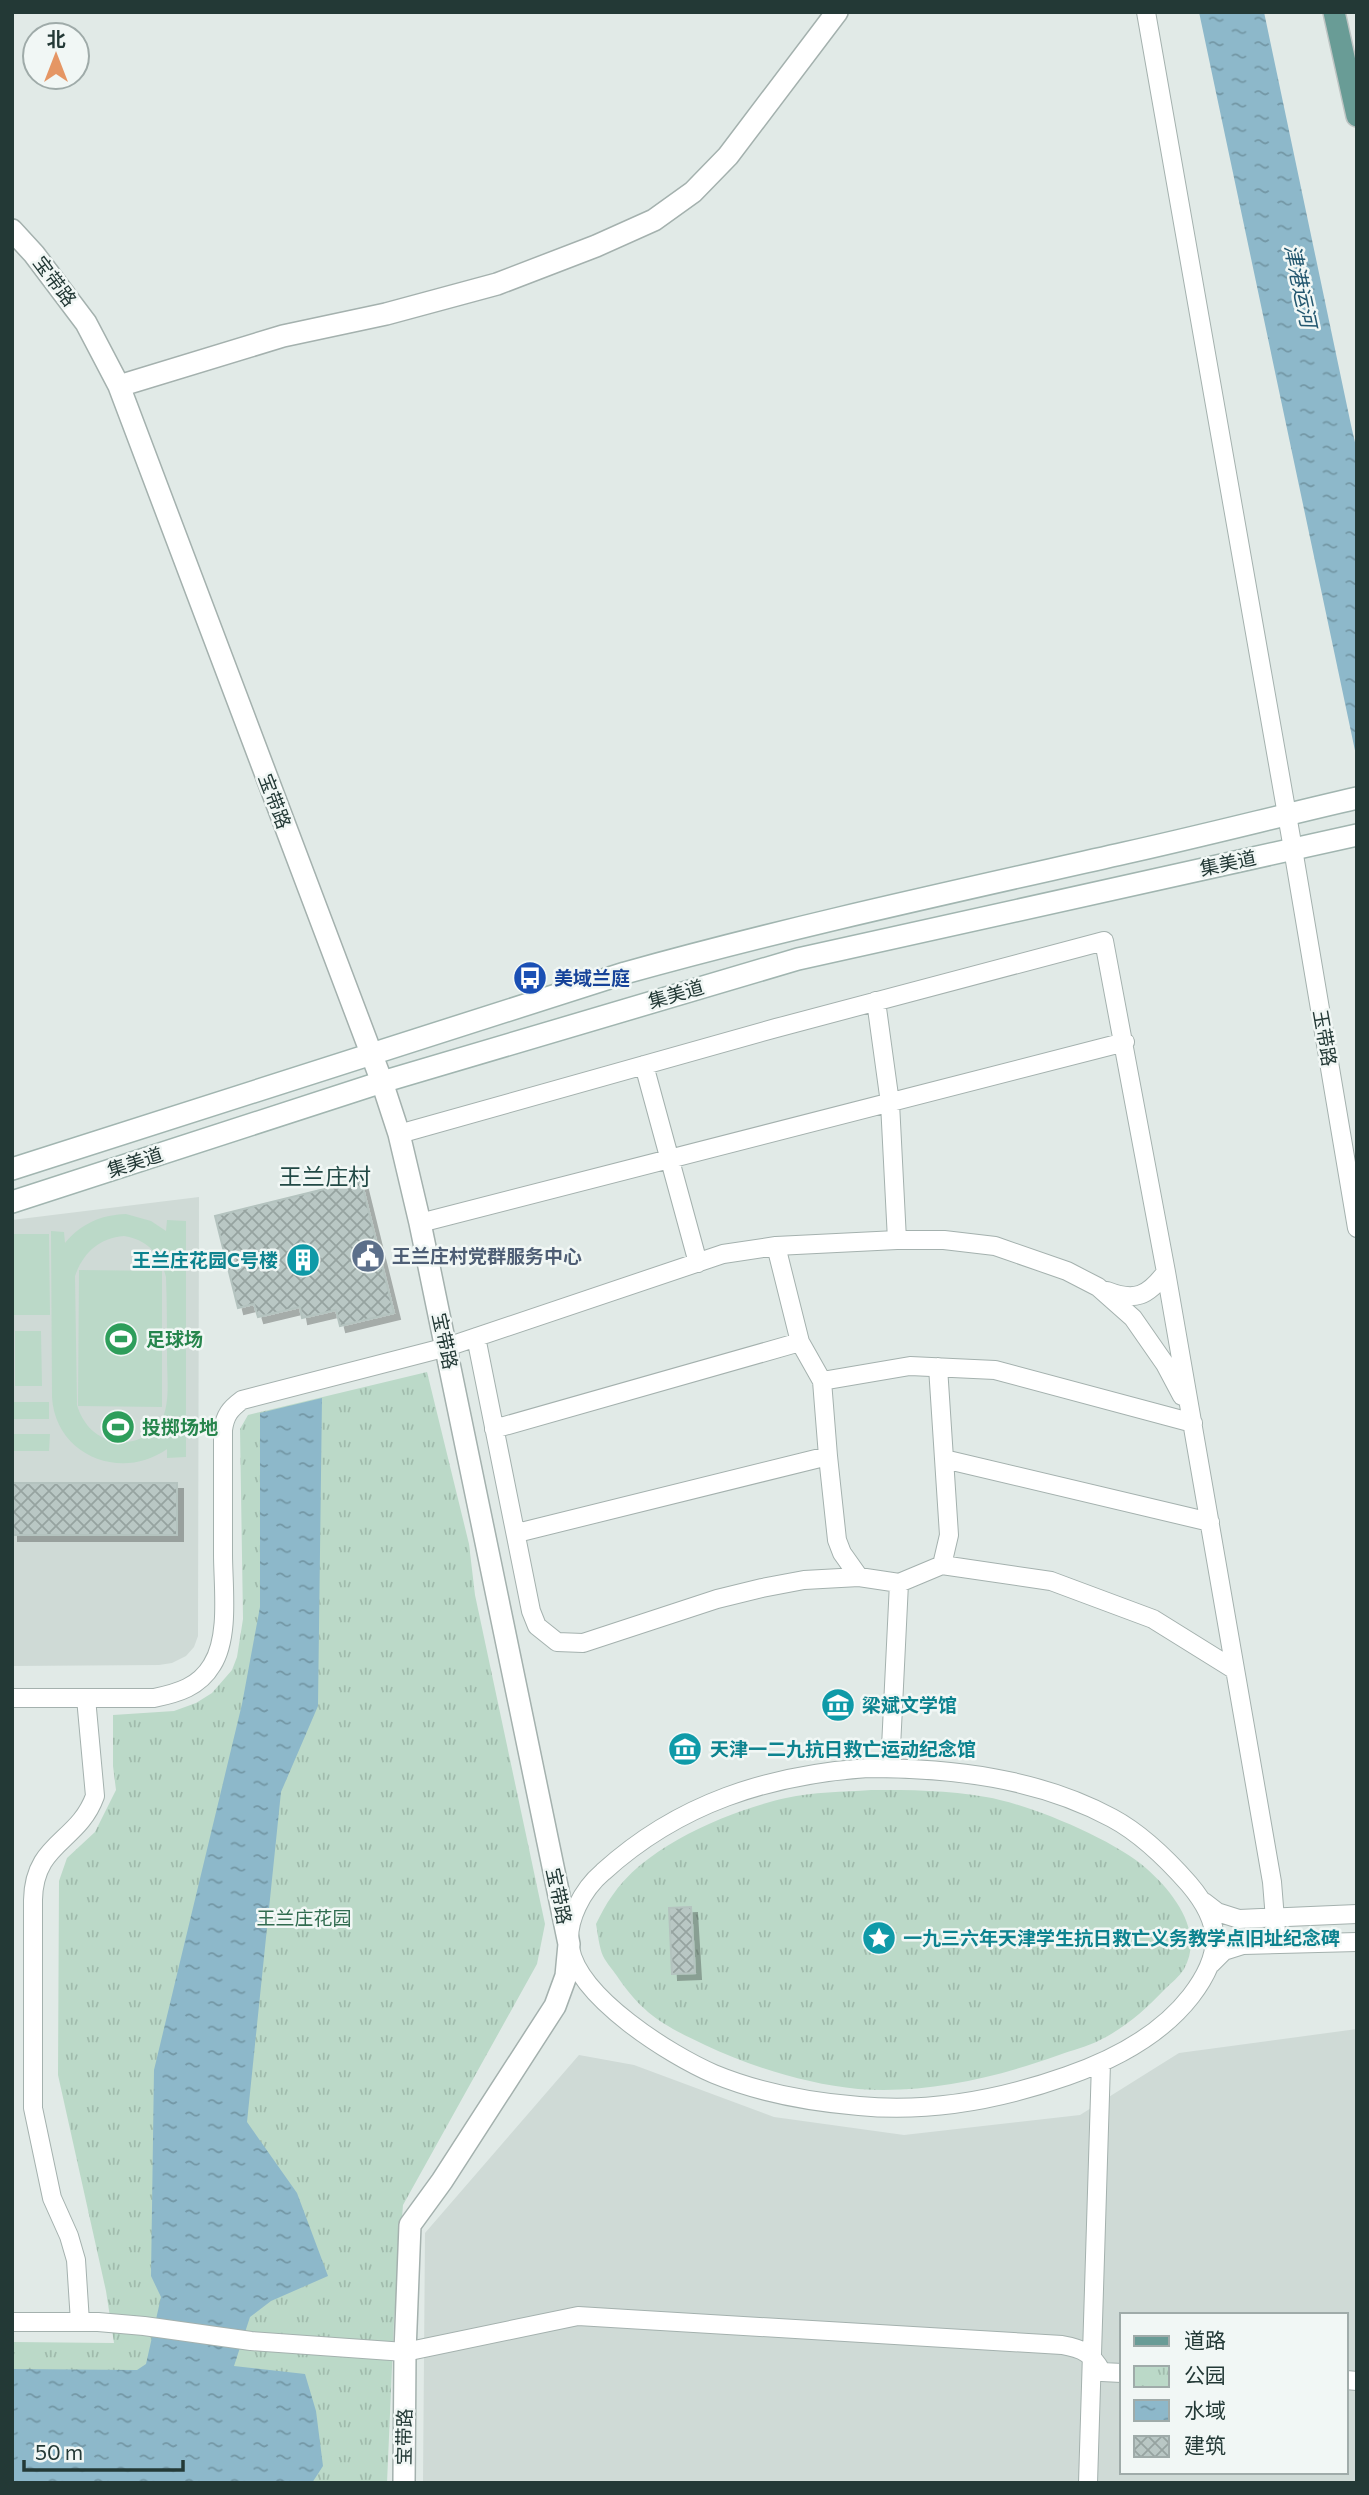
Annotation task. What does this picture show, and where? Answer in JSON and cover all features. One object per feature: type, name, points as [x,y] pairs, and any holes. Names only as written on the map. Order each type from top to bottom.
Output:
[{"type":"main road","points":[[1334,12],[1357,116]]},
{"type":"street","points":[[119,386],[283,336],[386,314],[497,284],[596,246],[654,220],[693,192],[728,156],[837,12]]},
{"type":"street","name":"玉带路","points":[[1146,12],[1357,1228]]},
{"type":"street","name":"宝带路","points":[[12,230],[34,254],[86,323],[119,386],[382,1082],[399,1134],[447,1347],[569,1944],[566,1976],[555,2006],[442,2181],[410,2225],[404,2483]]},
{"type":"street","name":"集美道","points":[[12,1169],[370,1054],[714,948],[1351,800]]},
{"type":"street","name":"集美道","points":[[12,1202],[382,1082],[798,959],[1355,835]]},
{"type":"street","points":[[399,1134],[876,1001],[1104,942],[1167,1272],[1272,1882],[1277,1944]]},
{"type":"street","points":[[876,1001],[890,1103],[897,1240]]},
{"type":"street","points":[[420,1223],[1125,1042]]},
{"type":"street","points":[[644,1065],[698,1262]]},
{"type":"street","points":[[12,1698],[154,1698],[174,1694],[192,1686],[214,1663],[223,1630],[223,1430],[225,1418],[231,1408],[255,1396],[447,1347],[723,1254],[776,1246],[944,1240],[995,1246],[1067,1271],[1121,1296],[1135,1297],[1145,1293],[1167,1272]]},
{"type":"street","points":[[776,1246],[800,1342],[822,1381],[837,1540],[842,1553],[859,1577]]},
{"type":"street","points":[[1098,1287],[1133,1318],[1165,1364],[1192,1418]]},
{"type":"street","points":[[476,1338],[531,1611],[537,1626],[557,1642],[583,1643],[717,1599],[762,1588],[804,1580],[859,1577],[899,1583],[942,1565],[1051,1581],[1153,1619],[1235,1670]]},
{"type":"street","points":[[494,1429],[800,1342]]},
{"type":"street","points":[[822,1381],[910,1366],[995,1370],[1192,1418]]},
{"type":"street","points":[[938,1367],[949,1535],[942,1565]]},
{"type":"street","points":[[517,1532],[828,1457]]},
{"type":"street","points":[[944,1459],[1210,1522]]},
{"type":"street","points":[[890,1768],[899,1583]]},
{"type":"street","points":[[80,2322],[76,2260],[69,2235],[52,2198],[33,2108],[33,1886],[39,1864],[83,1819],[96,1796],[86,1698]]},
{"type":"street","points":[[1200,1899],[1210,1915],[1216,1944],[1209,1966],[1193,1993],[1169,2020],[1135,2044],[1101,2063],[1018,2092],[962,2104],[879,2108],[782,2095],[714,2074],[660,2046],[600,1996],[578,1969],[569,1944],[578,1905],[586,1890],[600,1874],[638,1844],[694,1809],[776,1780],[843,1770],[890,1768],[958,1772],[1008,1781],[1078,1803],[1113,1818],[1147,1842],[1200,1899],[1227,1916],[1239,1919],[1357,1914]]},
{"type":"street","points":[[1209,1966],[1224,1951],[1234,1947],[1357,1942]]},
{"type":"street","points":[[1088,2483],[1101,2063]]},
{"type":"street","points":[[12,2322],[144,2326],[251,2341],[405,2352],[578,2316],[1062,2345],[1077,2348],[1092,2356],[1102,2372],[1120,2373]]},
{"type":"shaded area","points":[[199,1197],[198,1636],[194,1647],[186,1656],[172,1663],[159,1665],[12,1666],[12,1220]]},
{"type":"shaded area","points":[[1357,2029],[1357,2483],[423,2483],[425,2233],[579,2055],[634,2065],[774,2117],[904,2135],[1080,2115],[1179,2053]]},
{"type":"green space","points":[[126,1214],[151,1221],[166,1231],[167,1220],[186,1221],[186,1457],[167,1458],[167,1449],[149,1459],[130,1463],[93,1457],[78,1448],[65,1434],[56,1417],[52,1397],[51,1231],[64,1232],[65,1243],[92,1222]],"holes":[[[115,1237],[132,1238],[152,1249],[166,1277],[167,1396],[163,1417],[149,1434],[128,1442],[120,1442],[106,1439],[95,1432],[86,1423],[77,1405],[75,1276],[87,1254],[100,1243]]]},
{"type":"green space","points":[[12,1234],[49,1234],[50,1315],[12,1315]]},
{"type":"green space","name":"足球场","points":[[79,1270],[162,1271],[162,1407],[78,1406]]},
{"type":"green space","points":[[15,1331],[41,1331],[42,1386],[15,1386]]},
{"type":"green space","name":"王兰庄花园","points":[[427,1372],[469,1544],[475,1595],[545,1924],[537,1964],[403,2205],[394,2321],[387,2483],[12,2483],[12,2342],[114,2343],[106,2291],[58,2075],[59,1881],[67,1858],[95,1832],[116,1790],[113,1715],[174,1711],[196,1703],[212,1693],[232,1670],[237,1657],[243,1619],[240,1429],[248,1415]]},
{"type":"green space","points":[[12,1402],[49,1402],[49,1419],[12,1419]]},
{"type":"green space","points":[[12,1434],[50,1434],[49,1451],[12,1451]]},
{"type":"green space","points":[[871,1790],[943,1792],[1004,1801],[1047,1815],[1114,1846],[1147,1869],[1176,1901],[1188,1927],[1191,1941],[1190,1955],[1184,1969],[1135,2018],[1090,2045],[985,2077],[909,2089],[838,2087],[760,2067],[705,2045],[667,2025],[637,2002],[605,1959],[600,1949],[596,1924],[612,1896],[645,1861],[690,1833],[763,1804],[807,1794]]},
{"type":"water","name":"津港运河","points":[[1199,12],[1264,12],[1357,451],[1357,760]]},
{"type":"water","points":[[322,1398],[318,1706],[281,1792],[247,2122],[297,2193],[328,2276],[271,2301],[250,2317],[234,2366],[305,2374],[316,2411],[323,2466],[312,2483],[12,2483],[12,2369],[137,2370],[146,2364],[161,2297],[151,2276],[154,2070],[242,1704],[260,1607],[260,1413]]},
{"type":"building","name":"王兰庄花园C号楼","points":[[361,1180],[394,1313],[340,1326],[336,1310],[302,1318],[300,1307],[258,1317],[254,1304],[238,1308],[215,1216]]},
{"type":"building","points":[[12,1483],[177,1483],[177,1535],[12,1535]]},
{"type":"building","points":[[691,1907],[695,1973],[672,1974],[669,1908]]},
{"type":"place","name":"美域兰庭","points":[[530,978]]},
{"type":"place","name":"王兰庄村党群服务中心","points":[[368,1256]]},
{"type":"place","name":"王兰庄花园C号楼","points":[[303,1260]]},
{"type":"place","name":"足球场","points":[[121,1339]]},
{"type":"place","name":"投掷场地","points":[[118,1427]]},
{"type":"place","name":"梁斌文学馆","points":[[838,1705]]},
{"type":"place","name":"天津一二九抗日救亡运动纪念馆","points":[[685,1749]]},
{"type":"place","name":"一九三六年天津学生抗日救亡义务教学点旧址纪念碑","points":[[879,1938]]},
{"type":"district","name":"王兰庄村","points":[[325,1177]]}]
